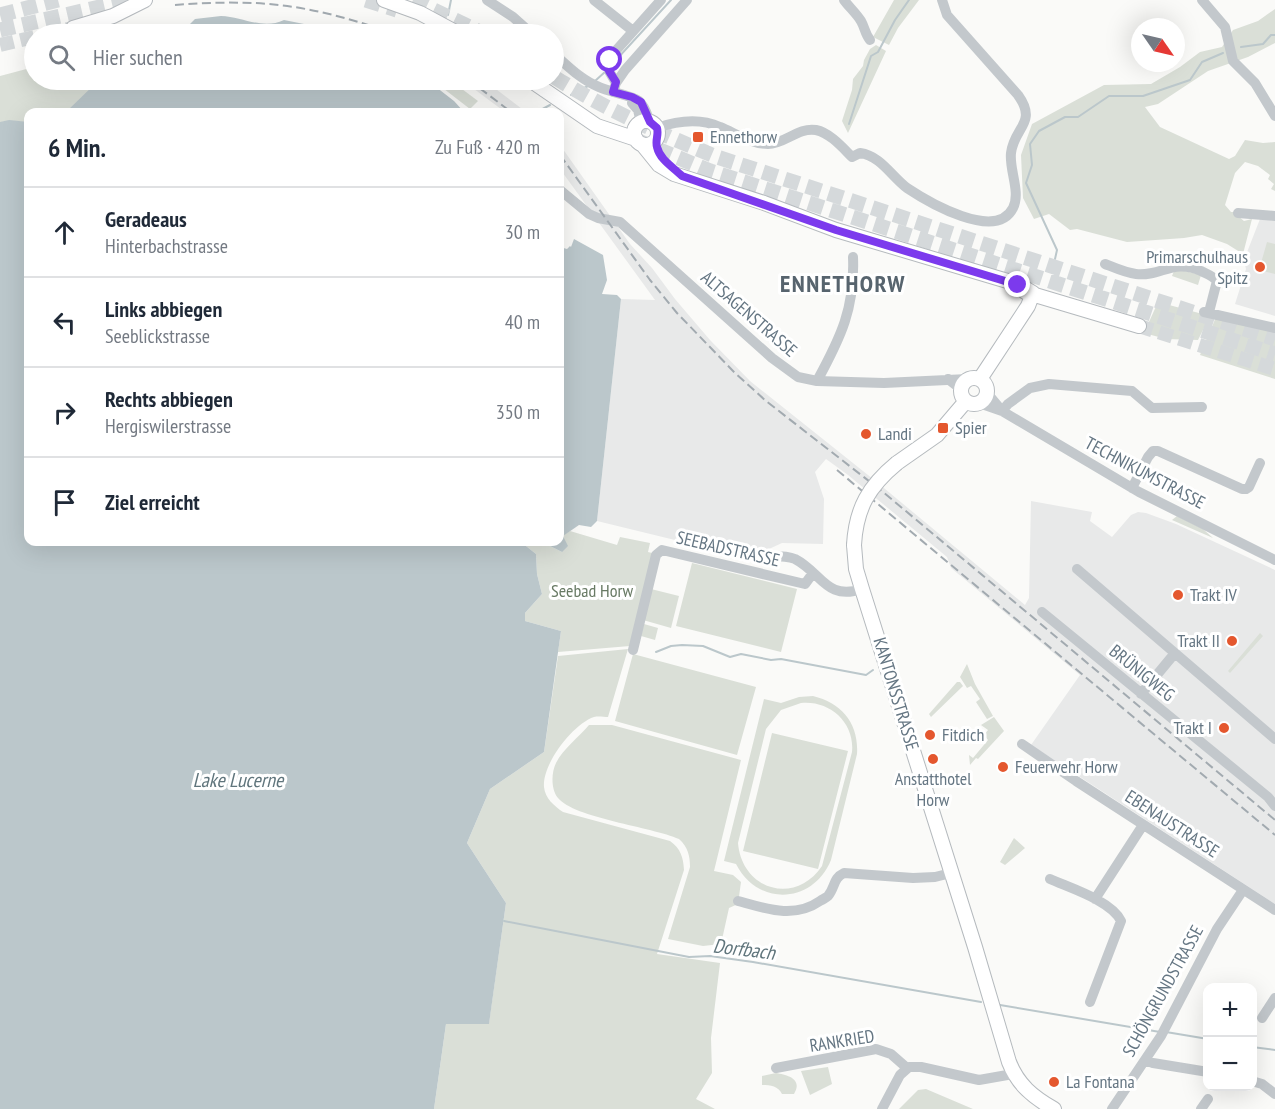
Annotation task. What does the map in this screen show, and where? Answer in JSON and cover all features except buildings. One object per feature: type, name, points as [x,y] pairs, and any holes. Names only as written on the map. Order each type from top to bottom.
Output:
[{"type":"main road","points":[[86,24],[113,16],[145,0]]},
{"type":"main road","points":[[384,0],[440,24]]},
{"type":"main road","points":[[545,90],[604,129],[646,132],[661,167],[674,174],[773,206],[817,223],[979,274],[1016,290],[1033,293],[1139,326]]},
{"type":"main road","name":"KANTONSSTRASSE","points":[[1033,293],[1028,306],[973,391],[937,435],[897,462],[878,480],[865,499],[855,526],[854,545],[856,569],[862,589],[1013,1074],[1032,1095],[1054,1109]]},
{"type":"street","points":[[488,0],[521,24]]},
{"type":"street","points":[[594,0],[633,31]]},
{"type":"street","points":[[661,0],[612,55],[610,66],[614,87],[638,110],[646,132],[675,122],[703,122],[746,139],[768,144],[776,143],[804,130],[813,129],[828,135],[852,157],[860,153],[872,156],[907,188],[954,213],[990,222],[1004,218],[1014,207],[1016,195],[1011,152],[1027,118],[1025,104],[947,15],[942,0]]},
{"type":"street","points":[[614,87],[625,70],[687,0]]},
{"type":"street","points":[[844,0],[858,17],[864,33],[870,40]]},
{"type":"street","points":[[1202,0],[1225,27],[1233,62],[1255,83],[1275,116]]},
{"type":"street","points":[[564,63],[576,74],[598,87],[614,87]]},
{"type":"street","name":"ALTSAGENSTRASSE","points":[[564,193],[589,214],[597,218],[620,222],[786,370],[798,377],[817,381],[884,383],[948,379],[973,391]]},
{"type":"street","points":[[1238,213],[1275,216]]},
{"type":"street","points":[[817,381],[840,336],[849,311],[854,283],[853,257]]},
{"type":"street","points":[[1105,264],[1136,274],[1184,265],[1204,272],[1213,276],[1217,281],[1206,312],[1275,328]]},
{"type":"street","points":[[1002,411],[1030,388],[1049,384],[1132,391],[1152,408],[1202,407]]},
{"type":"street","name":"TECHNIKUMSTRASSE","points":[[973,391],[1002,411],[1132,488],[1274,559]]},
{"type":"street","points":[[1132,488],[1148,457],[1154,451],[1246,489],[1260,463]]},
{"type":"street","name":"SEEBADSTRASSE","points":[[633,650],[656,555],[662,550],[805,584],[813,573]]},
{"type":"street","name":"SEEBADSTRASSE","points":[[771,556],[793,558],[839,592],[849,593],[862,589]]},
{"type":"street","points":[[1077,569],[1275,739]]},
{"type":"street","name":"BRÜNIGWEG","points":[[1042,612],[1141,694],[1273,797]]},
{"type":"street","points":[[1141,694],[1175,653]]},
{"type":"street","name":"EBENAUSTRASSE","points":[[1022,744],[1275,910]]},
{"type":"street","points":[[1095,899],[1143,825]]},
{"type":"street","points":[[738,901],[783,912],[795,912],[813,906],[828,896],[836,879],[844,873],[913,878],[935,877],[951,873]]},
{"type":"street","points":[[1050,879],[1095,899],[1119,916],[1121,921],[1090,1002]]},
{"type":"street","name":"SCHÖNGRUNDSTRASSE","points":[[1112,1109],[1163,1031],[1217,929],[1243,890]]},
{"type":"street","points":[[1262,1018],[1275,998]]},
{"type":"street","name":"RANKRIED","points":[[776,1068],[876,1050],[891,1054],[907,1068]]},
{"type":"street","points":[[1145,1060],[1153,1064],[1203,1071]]},
{"type":"street","points":[[882,1109],[897,1080],[907,1068],[921,1067],[979,1080],[1013,1074]]},
{"type":"street","points":[[1257,1082],[1275,1094]]},
{"type":"street","points":[[1201,1109],[1208,1100]]},
{"type":"shaded area","points":[[475,90],[497,90],[521,108],[500,108]]},
{"type":"shaded area","points":[[564,151],[630,244],[710,340],[750,381],[1025,605],[1029,598],[1031,501],[1092,512],[1090,521],[1112,537],[1131,515],[1138,512],[1146,513],[1176,524],[1275,570],[1275,904],[1031,745],[1080,675],[951,568],[947,557],[826,459],[815,472],[824,499],[823,544],[782,543],[769,549],[742,548],[720,551],[597,521],[621,299],[655,300],[564,175]]},
{"type":"shaded area","name":"Primarschulhaus Spitz","points":[[1260,219],[1275,220],[1275,316],[1235,304],[1246,269],[1244,260]]},
{"type":"green space","points":[[894,0],[919,0],[898,28],[889,45],[873,37]]},
{"type":"green space","points":[[1275,9],[1275,43],[1248,57],[1208,71],[1158,104],[1145,107],[1160,127],[1229,159],[1235,156],[1245,140],[1275,142],[1275,191],[1271,189],[1274,184],[1268,179],[1270,175],[1258,166],[1245,162],[1235,173],[1225,205],[1244,221],[1252,219],[1243,254],[1227,244],[1202,235],[1127,242],[1077,229],[1070,230],[1049,214],[1034,219],[1023,198],[1021,155],[1032,124],[1104,85],[1151,84],[1171,72],[1185,72],[1185,63],[1200,52],[1222,47],[1233,30],[1258,21]]},
{"type":"green space","points":[[876,45],[886,51],[848,133],[842,121],[852,90],[853,79],[863,66],[870,49]]},
{"type":"green space","points":[[24,70],[24,90],[142,90],[219,108],[24,108],[24,259],[0,258],[0,76]]},
{"type":"green space","points":[[445,90],[463,90],[478,101],[469,108]]},
{"type":"green space","points":[[1267,242],[1275,244],[1275,274],[1259,270]]},
{"type":"green space","points":[[1181,270],[1201,275],[1198,285],[1172,276],[1174,271]]},
{"type":"green space","points":[[1158,302],[1210,316],[1198,340],[1166,339],[1144,333]]},
{"type":"green space","points":[[1216,317],[1275,332],[1275,379],[1200,355]]},
{"type":"green space","points":[[1177,516],[1203,529],[1213,538],[1172,520]]},
{"type":"green space","name":"Seebad Horw","points":[[570,531],[617,545],[620,537],[650,543],[648,552],[652,553],[630,646],[558,652],[561,631],[525,621],[525,613],[542,594],[537,574],[536,554],[526,546],[550,546],[562,552],[564,535]]},
{"type":"green space","points":[[692,563],[797,589],[781,652],[676,626]]},
{"type":"green space","points":[[651,589],[679,596],[671,628],[643,620]]},
{"type":"green space","points":[[644,624],[658,628],[655,640],[641,636]]},
{"type":"green space","points":[[1260,633],[1263,636],[1230,673],[1228,671]]},
{"type":"green space","points":[[628,649],[608,717],[594,717],[568,736],[548,767],[544,787],[546,795],[563,812],[670,841],[679,850],[684,870],[657,954],[720,963],[711,1038],[712,1073],[696,1099],[715,1109],[434,1109],[446,1024],[489,1023],[506,903],[467,843],[490,789],[544,752],[558,656]]},
{"type":"green space","points":[[633,654],[756,687],[737,755],[615,721]]},
{"type":"green space","points":[[967,664],[993,716],[987,719],[976,702],[980,699],[971,686],[967,688],[960,677]]},
{"type":"green space","points":[[957,682],[963,686],[931,717],[929,714]]},
{"type":"green space","points":[[813,696],[823,699],[847,716],[855,733],[857,754],[831,860],[823,875],[812,885],[799,892],[785,895],[758,888],[746,878],[736,864],[724,861],[764,699],[781,703],[799,697]],"holes":[[[801,703],[811,703],[830,709],[845,723],[852,741],[852,752],[822,866],[811,878],[798,886],[785,889],[771,887],[759,881],[749,872],[742,859],[738,843],[766,729],[781,710]]]},
{"type":"green space","points":[[994,717],[1004,731],[970,765],[969,755],[973,758],[988,740],[984,735],[988,730],[981,725]]},
{"type":"green space","points":[[589,725],[612,725],[741,760],[714,871],[733,875],[741,882],[738,904],[729,908],[721,944],[703,946],[668,939],[690,867],[688,852],[679,839],[596,817],[567,805],[556,795],[552,781],[556,763]]},
{"type":"green space","points":[[772,733],[848,751],[818,869],[743,851]]},
{"type":"green space","points":[[1014,838],[1025,848],[1005,865],[1000,862]]},
{"type":"green space","points":[[828,1067],[832,1084],[810,1095],[801,1071]]},
{"type":"green space","points":[[776,1073],[795,1081],[797,1085],[794,1094],[782,1094],[774,1086],[762,1085],[762,1076]]},
{"type":"green space","points":[[926,1089],[973,1109],[899,1109],[918,1090]]},
{"type":"water","points":[[221,16],[268,24],[190,24],[195,19]]},
{"type":"water","points":[[284,20],[304,24],[268,24]]},
{"type":"water","points":[[89,90],[440,90],[460,108],[70,108]]},
{"type":"water","name":"Lake Lucerne","points":[[9,120],[24,122],[24,546],[526,546],[536,554],[537,574],[542,594],[525,613],[525,621],[561,631],[544,752],[490,789],[467,843],[506,903],[489,1024],[446,1024],[434,1109],[0,1109],[0,122]]},
{"type":"water","points":[[574,239],[603,255],[607,280],[602,294],[617,295],[621,299],[597,521],[591,527],[579,525],[564,535],[564,248],[571,247]]},
{"type":"water","points":[[564,538],[568,546],[562,552],[550,546],[564,546]]},
{"type":"waterway","points":[[448,15],[451,0]]},
{"type":"waterway","points":[[616,60],[671,0]]},
{"type":"waterway","points":[[849,124],[871,56],[878,52],[909,0]]},
{"type":"waterway","points":[[1241,47],[1263,44],[1271,35],[1275,35]]},
{"type":"waterway","points":[[1055,259],[1057,250],[1026,183],[1032,165],[1030,144],[1039,131],[1065,117],[1078,117],[1109,96],[1143,96],[1190,80],[1202,62],[1223,53]]},
{"type":"waterway","points":[[595,81],[606,71]]},
{"type":"waterway","name":"Spier","points":[[571,95],[588,86]]},
{"type":"waterway","points":[[544,108],[550,105]]},
{"type":"waterway","points":[[656,652],[671,646],[703,646],[730,657],[741,654],[771,660],[781,659],[866,675],[873,670]]},
{"type":"waterway","name":"Dorfbach","points":[[504,921],[689,957],[710,956],[753,962],[981,1002]]},
{"type":"waterway","name":"Dorfbach","points":[[1000,1005],[1160,1032]]},
{"type":"waterway","name":"Dorfbach","points":[[1166,1032],[1203,1038]]},
{"type":"waterway","name":"Dorfbach","points":[[1257,1048],[1275,1050]]},
{"type":"tunnel","points":[[0,15],[58,0]]},
{"type":"tunnel","points":[[26,24],[130,0]]},
{"type":"tunnel","points":[[366,0],[397,10]]},
{"type":"tunnel","points":[[413,0],[463,24]]},
{"type":"tunnel","points":[[0,30],[24,24]]},
{"type":"tunnel","points":[[0,45],[24,39]]},
{"type":"tunnel","points":[[564,83],[634,120],[717,157],[1275,339]]},
{"type":"tunnel","points":[[636,140],[710,171],[1275,354]]},
{"type":"tunnel","points":[[1139,326],[1275,369]]},
{"type":"railway","points":[[175,5],[272,4],[308,9],[364,24]]},
{"type":"railway","points":[[482,90],[506,108]]},
{"type":"railway","points":[[564,161],[650,280],[677,313],[735,373],[766,401],[883,492],[1275,820]]},
{"type":"railway","points":[[837,470],[1275,835]]},
{"type":"place","name":"Ennethorw","points":[[698,137]]},
{"type":"place","name":"Primarschulhaus Spitz","points":[[1260,267]]},
{"type":"place","name":"Spier","points":[[943,428]]},
{"type":"place","name":"Landi","points":[[866,434]]},
{"type":"place","name":"Trakt IV","points":[[1178,595]]},
{"type":"place","name":"Trakt II","points":[[1232,641]]},
{"type":"place","name":"Trakt I","points":[[1224,728]]},
{"type":"place","name":"Fitdich","points":[[930,735]]},
{"type":"place","name":"Anstatthotel Horw","points":[[933,759]]},
{"type":"place","name":"Feuerwehr Horw","points":[[1003,767]]},
{"type":"place","name":"La Fontana","points":[[1054,1082]]},
{"type":"district","name":"ENNETHORW","points":[[843,284]]},
{"type":"route","points":[[610,60],[609,71],[616,82],[613,92],[641,102],[650,122],[657,128],[656,145],[659,152],[682,176],[782,209],[836,230],[1018,285]]}]
